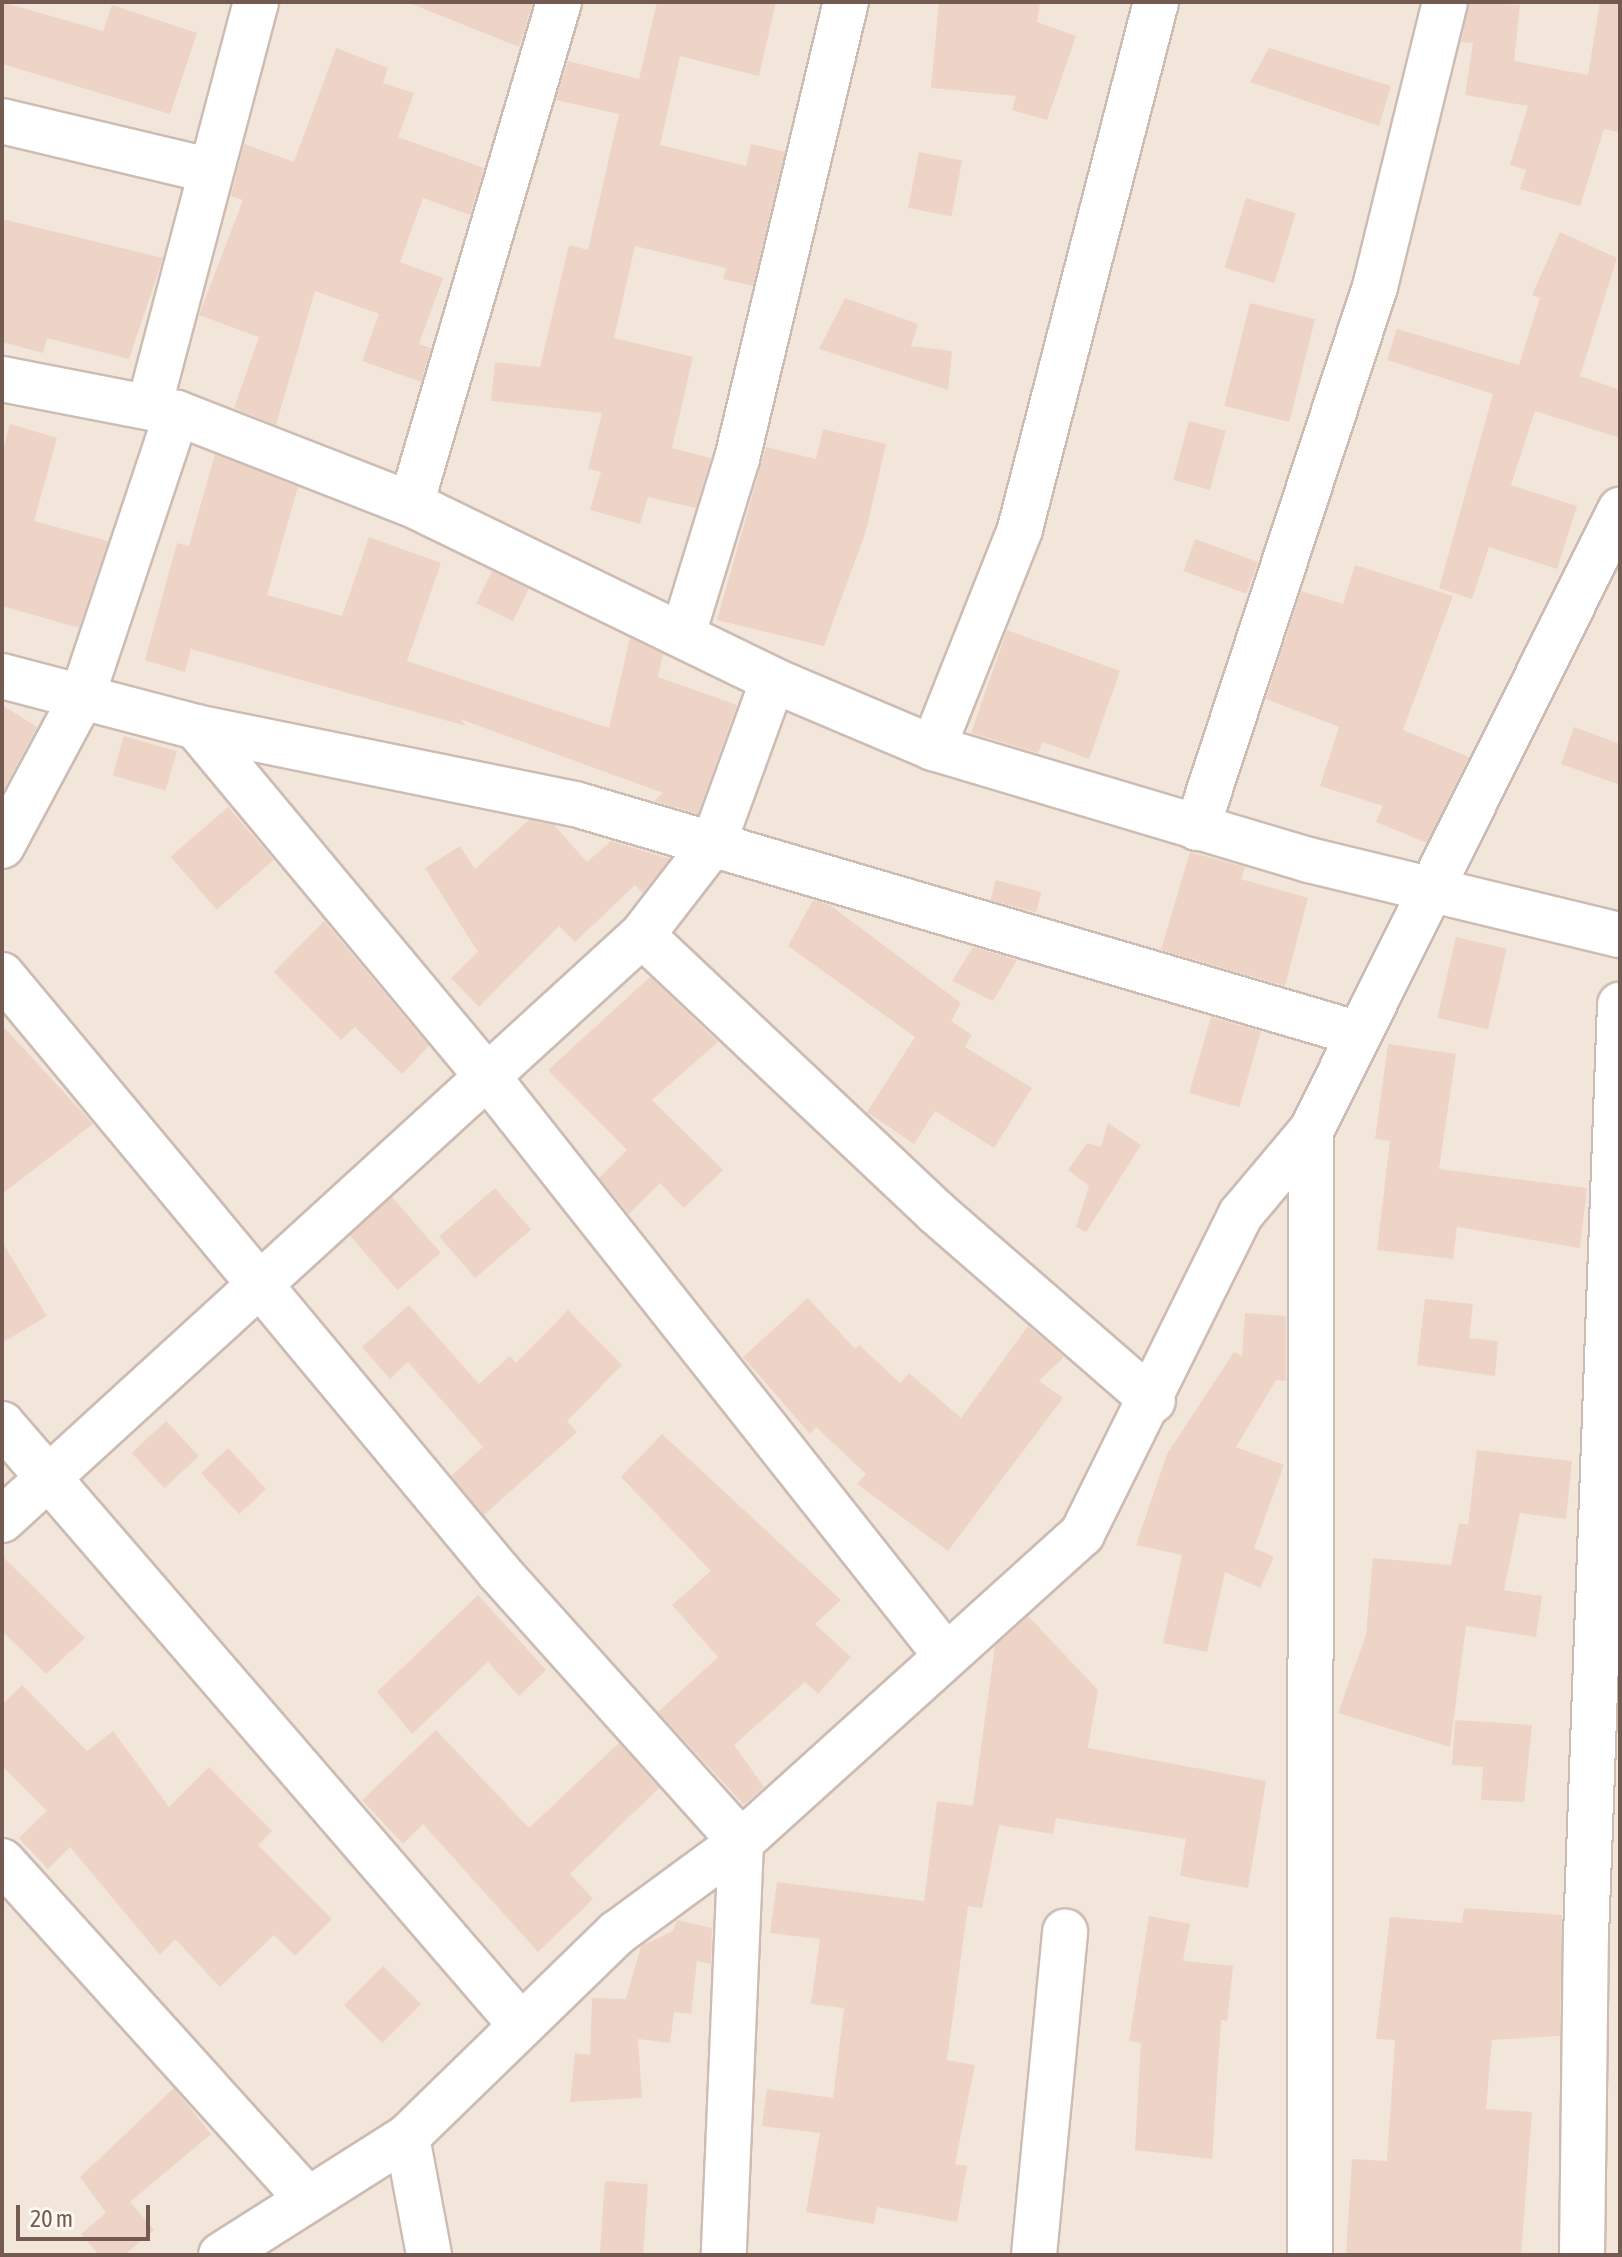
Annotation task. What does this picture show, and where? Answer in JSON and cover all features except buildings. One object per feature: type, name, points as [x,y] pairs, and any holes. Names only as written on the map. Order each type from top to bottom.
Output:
[{"type":"street","points":[[2,846],[82,697],[163,410],[207,170],[256,2]]},
{"type":"street","points":[[411,504],[559,2]]},
{"type":"street","points":[[683,634],[737,459],[846,2]]},
{"type":"street","points":[[933,748],[1020,529],[1156,2]]},
{"type":"street","points":[[1197,828],[1375,287],[1445,2]]},
{"type":"street","points":[[2,121],[207,170]]},
{"type":"street","points":[[2,379],[163,410],[411,504],[773,680],[933,748],[1197,828],[1620,935]]},
{"type":"street","points":[[221,2255],[306,2198],[407,2137],[617,1933],[741,1842],[944,1653],[1082,1534],[1153,1401],[1241,1214],[1311,1131],[1620,510]]},
{"type":"street","points":[[2,676],[196,727],[368,757],[714,842],[1359,1034]]},
{"type":"street","points":[[2,1520],[642,935],[714,842],[773,680]]},
{"type":"street","points":[[196,727],[487,1076],[944,1653]]},
{"type":"street","points":[[642,935],[937,1213],[1153,1401]]},
{"type":"street","points":[[2,975],[264,1282],[499,1572],[741,1842],[724,2255]]},
{"type":"street","points":[[1582,2255],[1586,1920],[1620,1005]]},
{"type":"street","points":[[1310,2255],[1311,1131]]},
{"type":"street","points":[[2,1424],[48,1481],[520,2024]]},
{"type":"street","points":[[2,1861],[306,2198]]},
{"type":"street","points":[[1034,2255],[1065,1931]]},
{"type":"street","points":[[407,2137],[429,2255]]},
{"type":"shaded area","points":[[2,2],[1620,2],[1620,2255],[2,2255]]}]
